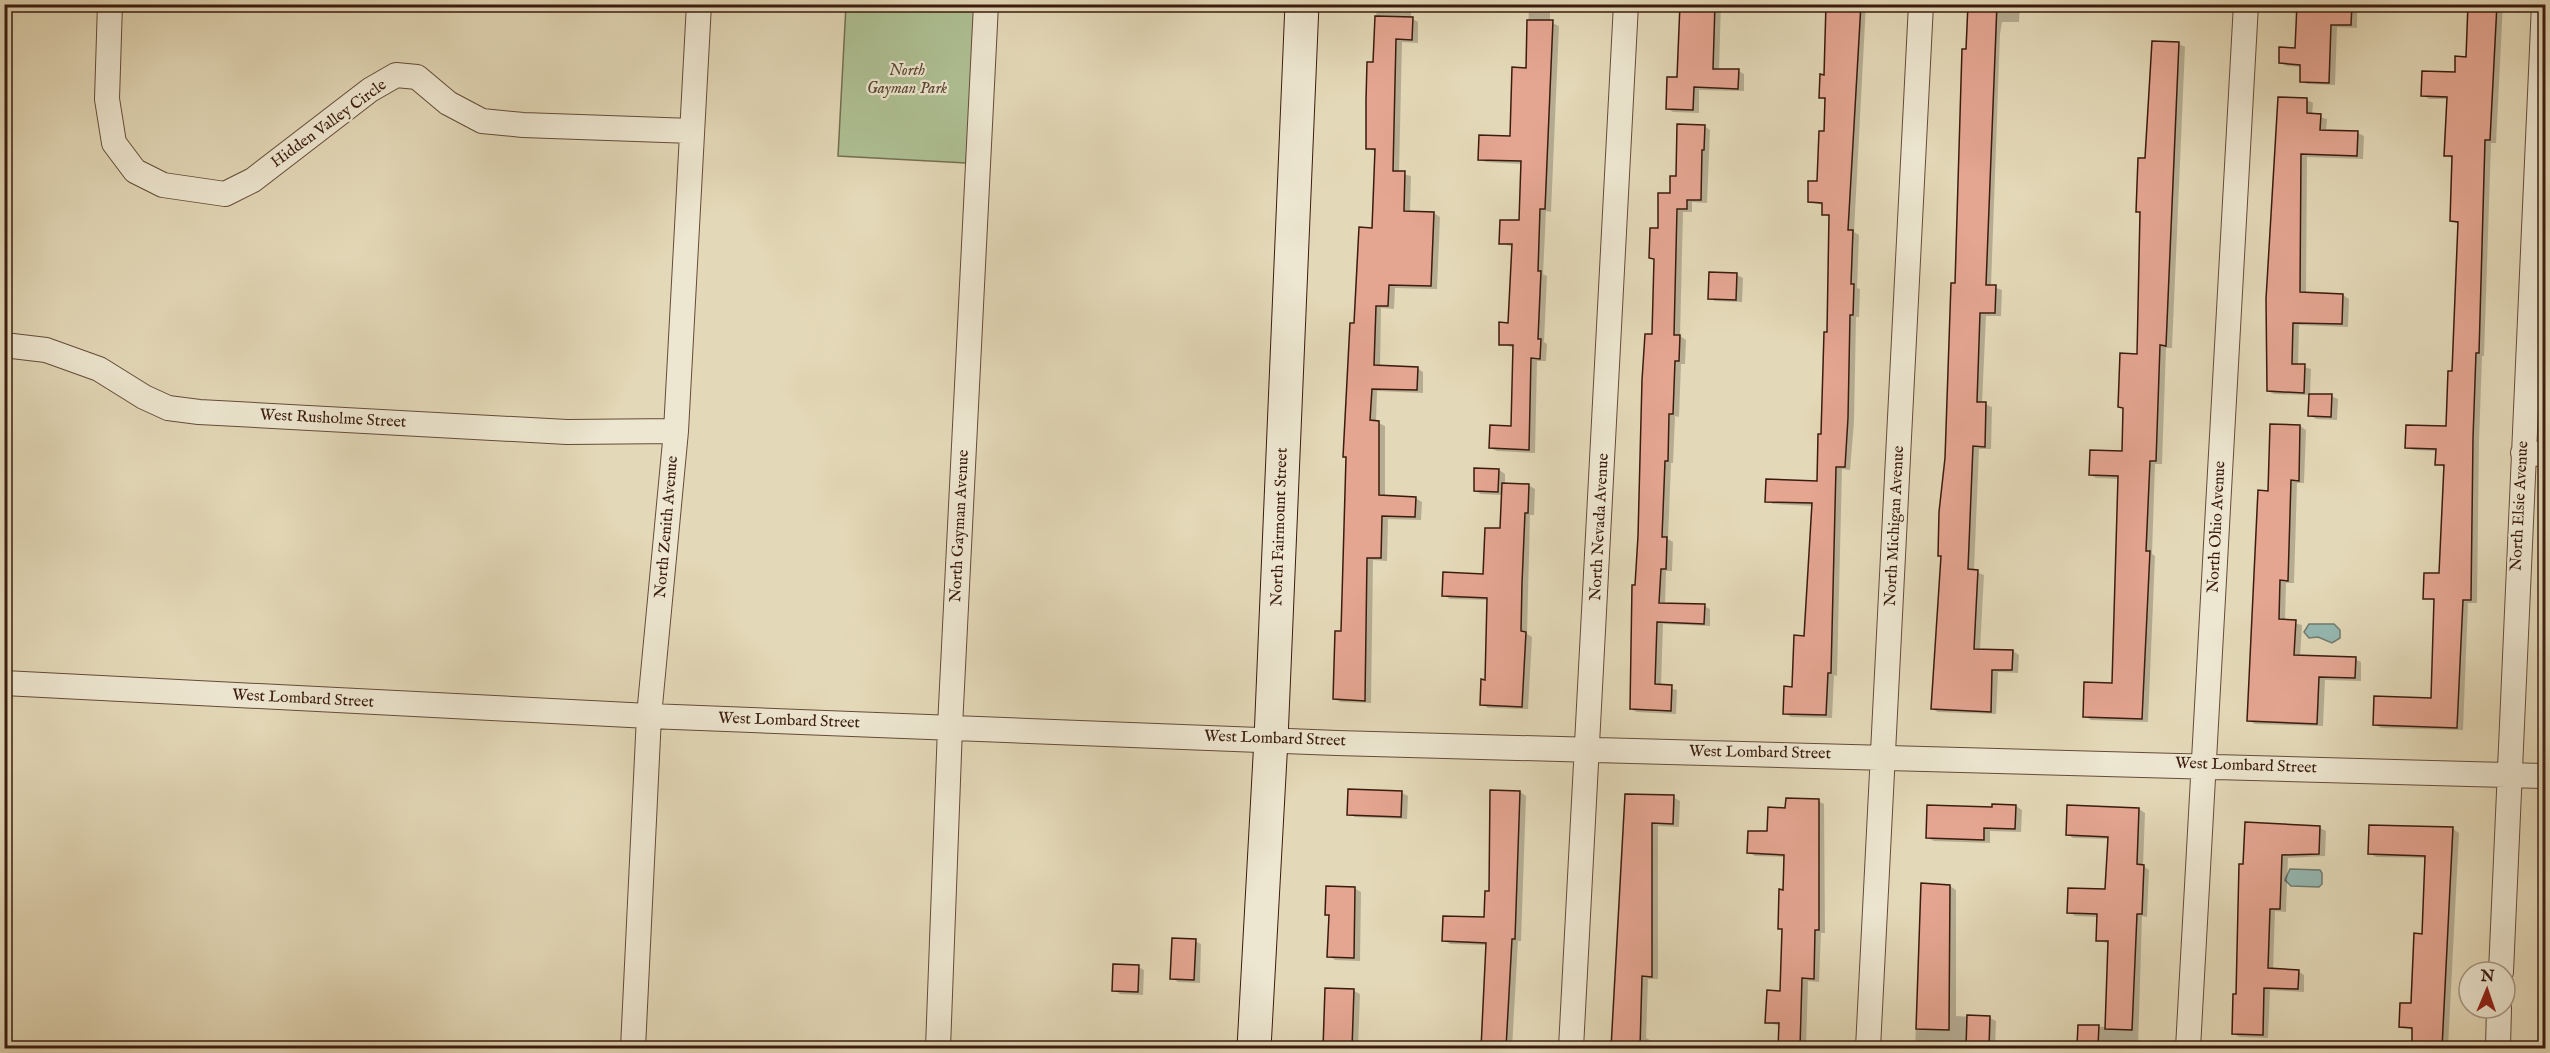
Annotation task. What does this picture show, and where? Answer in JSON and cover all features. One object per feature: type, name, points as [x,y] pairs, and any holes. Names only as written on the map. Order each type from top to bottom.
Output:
[{"type":"street","name":"Hidden Valley Circle","points":[[110,4],[107,99],[114,142],[135,171],[163,185],[225,194],[253,180],[370,90],[396,75],[417,77],[448,103],[482,121],[523,126],[692,131]]},
{"type":"street","name":"North Zenith Avenue","points":[[633,1048],[649,716],[676,431],[699,4]]},
{"type":"street","name":"North Gayman Avenue","points":[[938,1048],[950,727],[986,4]]},
{"type":"street","name":"North Fairmount Street","points":[[1254,1048],[1271,739],[1302,4]]},
{"type":"street","name":"North Nevada Avenue","points":[[1571,1048],[1626,4]]},
{"type":"street","name":"North Michigan Avenue","points":[[1868,1048],[1921,4]]},
{"type":"street","name":"North Ohio Avenue","points":[[2187,1048],[2246,4]]},
{"type":"street","name":"North Elsie Avenue","points":[[2501,960],[2508,774],[2534,454],[2544,4]]},
{"type":"street","name":"West Rusholme Street","points":[[4,345],[46,350],[99,369],[144,397],[168,408],[199,412],[567,432],[676,431]]},
{"type":"street","name":"West Lombard Street","points":[[4,683],[649,716],[1271,739],[2204,764],[2546,776]]},
{"type":"street","points":[[2498,1048],[2499,1020]]},
{"type":"green space","name":"North Gayman Park","points":[[846,5],[977,5],[966,163],[838,156]]},
{"type":"water","points":[[2309,624],[2334,624],[2340,630],[2340,638],[2332,643],[2318,637],[2309,638],[2304,632]]},
{"type":"water","points":[[2290,869],[2320,870],[2322,884],[2319,887],[2291,886],[2285,880]]},
{"type":"building","points":[[1680,4],[1715,4],[1713,69],[1739,69],[1738,89],[1694,87],[1693,110],[1666,109],[1667,77],[1677,77]]},
{"type":"building","points":[[1826,4],[1861,4],[1848,230],[1853,230],[1851,284],[1854,284],[1853,315],[1850,315],[1848,418],[1845,467],[1836,467],[1831,673],[1828,673],[1826,715],[1783,714],[1784,686],[1792,687],[1794,635],[1804,636],[1812,503],[1765,502],[1766,479],[1817,481],[1824,332],[1827,332],[1829,215],[1822,215],[1822,203],[1808,202],[1808,181],[1817,181],[1819,131],[1824,131],[1825,98],[1819,98],[1820,74],[1824,75]]},
{"type":"building","points":[[1968,4],[1997,4],[1986,285],[1996,285],[1995,313],[1980,313],[1977,402],[1986,402],[1985,447],[1973,446],[1968,569],[1978,570],[1974,649],[2013,650],[2012,670],[1992,670],[1991,712],[1931,709],[1941,556],[1938,556],[1939,512],[1945,458],[1951,283],[1955,283],[1962,49],[1966,49]]},
{"type":"building","points":[[2297,4],[2352,4],[2351,25],[2331,25],[2329,83],[2300,82],[2300,65],[2279,63],[2279,47],[2295,48]]},
{"type":"building","points":[[2468,4],[2497,4],[2490,140],[2485,140],[2479,353],[2476,353],[2473,438],[2471,600],[2463,600],[2457,728],[2373,725],[2374,696],[2431,698],[2434,599],[2423,599],[2424,573],[2439,573],[2444,465],[2435,465],[2436,449],[2405,448],[2406,425],[2446,426],[2448,371],[2452,371],[2458,222],[2450,221],[2452,156],[2444,156],[2447,97],[2421,96],[2422,71],[2455,72],[2455,56],[2466,57]]},
{"type":"building","points":[[1375,16],[1413,17],[1412,40],[1396,39],[1393,171],[1405,171],[1404,211],[1434,212],[1431,286],[1389,285],[1388,306],[1376,306],[1374,365],[1418,367],[1417,390],[1372,389],[1370,420],[1379,421],[1379,495],[1416,497],[1415,517],[1382,516],[1381,558],[1367,558],[1365,701],[1333,699],[1335,631],[1341,631],[1346,457],[1343,457],[1350,323],[1354,323],[1359,227],[1372,228],[1375,149],[1366,149],[1366,100],[1367,62],[1373,62]]},
{"type":"building","points":[[1527,20],[1553,20],[1545,209],[1540,209],[1538,271],[1541,271],[1538,339],[1541,339],[1540,359],[1531,358],[1529,450],[1489,448],[1490,425],[1511,426],[1513,345],[1499,345],[1499,322],[1508,323],[1512,244],[1499,244],[1500,220],[1519,220],[1521,161],[1478,160],[1479,135],[1510,136],[1512,67],[1526,68]]},
{"type":"building","points":[[2152,41],[2179,42],[2166,346],[2160,345],[2156,461],[2150,461],[2146,551],[2150,551],[2142,719],[2083,717],[2084,682],[2112,683],[2118,476],[2089,475],[2090,450],[2122,451],[2123,408],[2118,407],[2120,353],[2137,354],[2140,212],[2136,212],[2138,158],[2145,158]]},
{"type":"building","points":[[2278,97],[2307,98],[2307,113],[2321,114],[2320,130],[2358,131],[2357,156],[2301,154],[2300,292],[2343,294],[2342,324],[2293,323],[2292,364],[2305,364],[2304,393],[2267,391],[2266,299]]},
{"type":"building","points":[[1677,124],[1705,125],[1701,200],[1687,200],[1687,209],[1677,209],[1674,335],[1680,335],[1679,361],[1675,361],[1673,414],[1669,414],[1668,461],[1665,461],[1662,537],[1667,537],[1666,569],[1661,569],[1659,603],[1705,604],[1704,624],[1657,622],[1655,684],[1672,685],[1671,711],[1630,709],[1632,585],[1635,585],[1638,536],[1642,380],[1645,334],[1652,334],[1654,259],[1649,258],[1650,228],[1658,228],[1658,193],[1670,193],[1670,176],[1676,176]]},
{"type":"building","points":[[1709,272],[1737,273],[1736,300],[1708,299]]},
{"type":"building","points":[[2309,394],[2332,394],[2331,417],[2308,416]]},
{"type":"building","points":[[2270,424],[2300,425],[2299,481],[2291,480],[2288,581],[2280,580],[2279,619],[2296,620],[2294,655],[2356,657],[2355,678],[2319,677],[2317,724],[2247,721],[2258,490],[2268,491]]},
{"type":"building","points":[[1474,468],[1499,469],[1498,492],[1474,491]]},
{"type":"building","points":[[1502,483],[1529,484],[1528,513],[1525,513],[1522,583],[1521,631],[1526,632],[1522,707],[1480,705],[1481,679],[1485,680],[1487,598],[1442,596],[1443,572],[1483,574],[1485,528],[1500,528]]},
{"type":"building","points":[[1348,789],[1402,791],[1401,817],[1347,815]]},
{"type":"building","points":[[1490,790],[1520,791],[1515,939],[1512,939],[1506,1048],[1481,1048],[1486,943],[1442,941],[1443,916],[1484,917],[1485,891],[1489,891]]},
{"type":"building","points":[[1625,794],[1674,795],[1673,824],[1652,823],[1652,977],[1642,976],[1640,1048],[1611,1048]]},
{"type":"building","points":[[1786,798],[1819,799],[1819,930],[1815,930],[1814,979],[1802,978],[1800,1048],[1778,1048],[1779,1023],[1765,1023],[1767,990],[1780,991],[1782,929],[1778,929],[1779,889],[1783,890],[1784,855],[1747,853],[1748,831],[1767,831],[1768,807],[1785,808]]},
{"type":"building","points":[[1992,804],[2016,805],[2015,829],[1984,828],[1984,840],[1926,838],[1927,805],[1992,807]]},
{"type":"building","points":[[2067,805],[2139,808],[2137,864],[2144,865],[2142,914],[2137,914],[2132,1030],[2105,1029],[2108,941],[2096,941],[2097,914],[2067,913],[2068,888],[2105,889],[2108,837],[2066,835]]},
{"type":"building","points":[[2245,822],[2320,826],[2319,854],[2282,855],[2280,909],[2270,909],[2268,968],[2299,970],[2298,989],[2264,988],[2263,1035],[2232,1034],[2233,994],[2236,994],[2239,864],[2243,864]]},
{"type":"building","points":[[2369,825],[2453,827],[2442,1048],[2412,1048],[2412,1028],[2399,1027],[2400,1003],[2411,1003],[2414,933],[2422,934],[2425,856],[2368,854]]},
{"type":"building","points":[[1921,883],[1950,885],[1949,1030],[1916,1029]]},
{"type":"building","points":[[1326,886],[1355,887],[1354,958],[1327,957],[1329,915],[1325,915]]},
{"type":"building","points":[[1172,938],[1196,939],[1194,980],[1170,979]]},
{"type":"building","points":[[1113,964],[1139,965],[1138,992],[1112,991]]},
{"type":"building","points":[[1325,988],[1354,989],[1352,1048],[1323,1048]]},
{"type":"building","points":[[1967,1015],[1990,1016],[1989,1048],[1966,1048]]},
{"type":"building","points":[[2078,1025],[2099,1025],[2098,1046],[2077,1045]]}]
